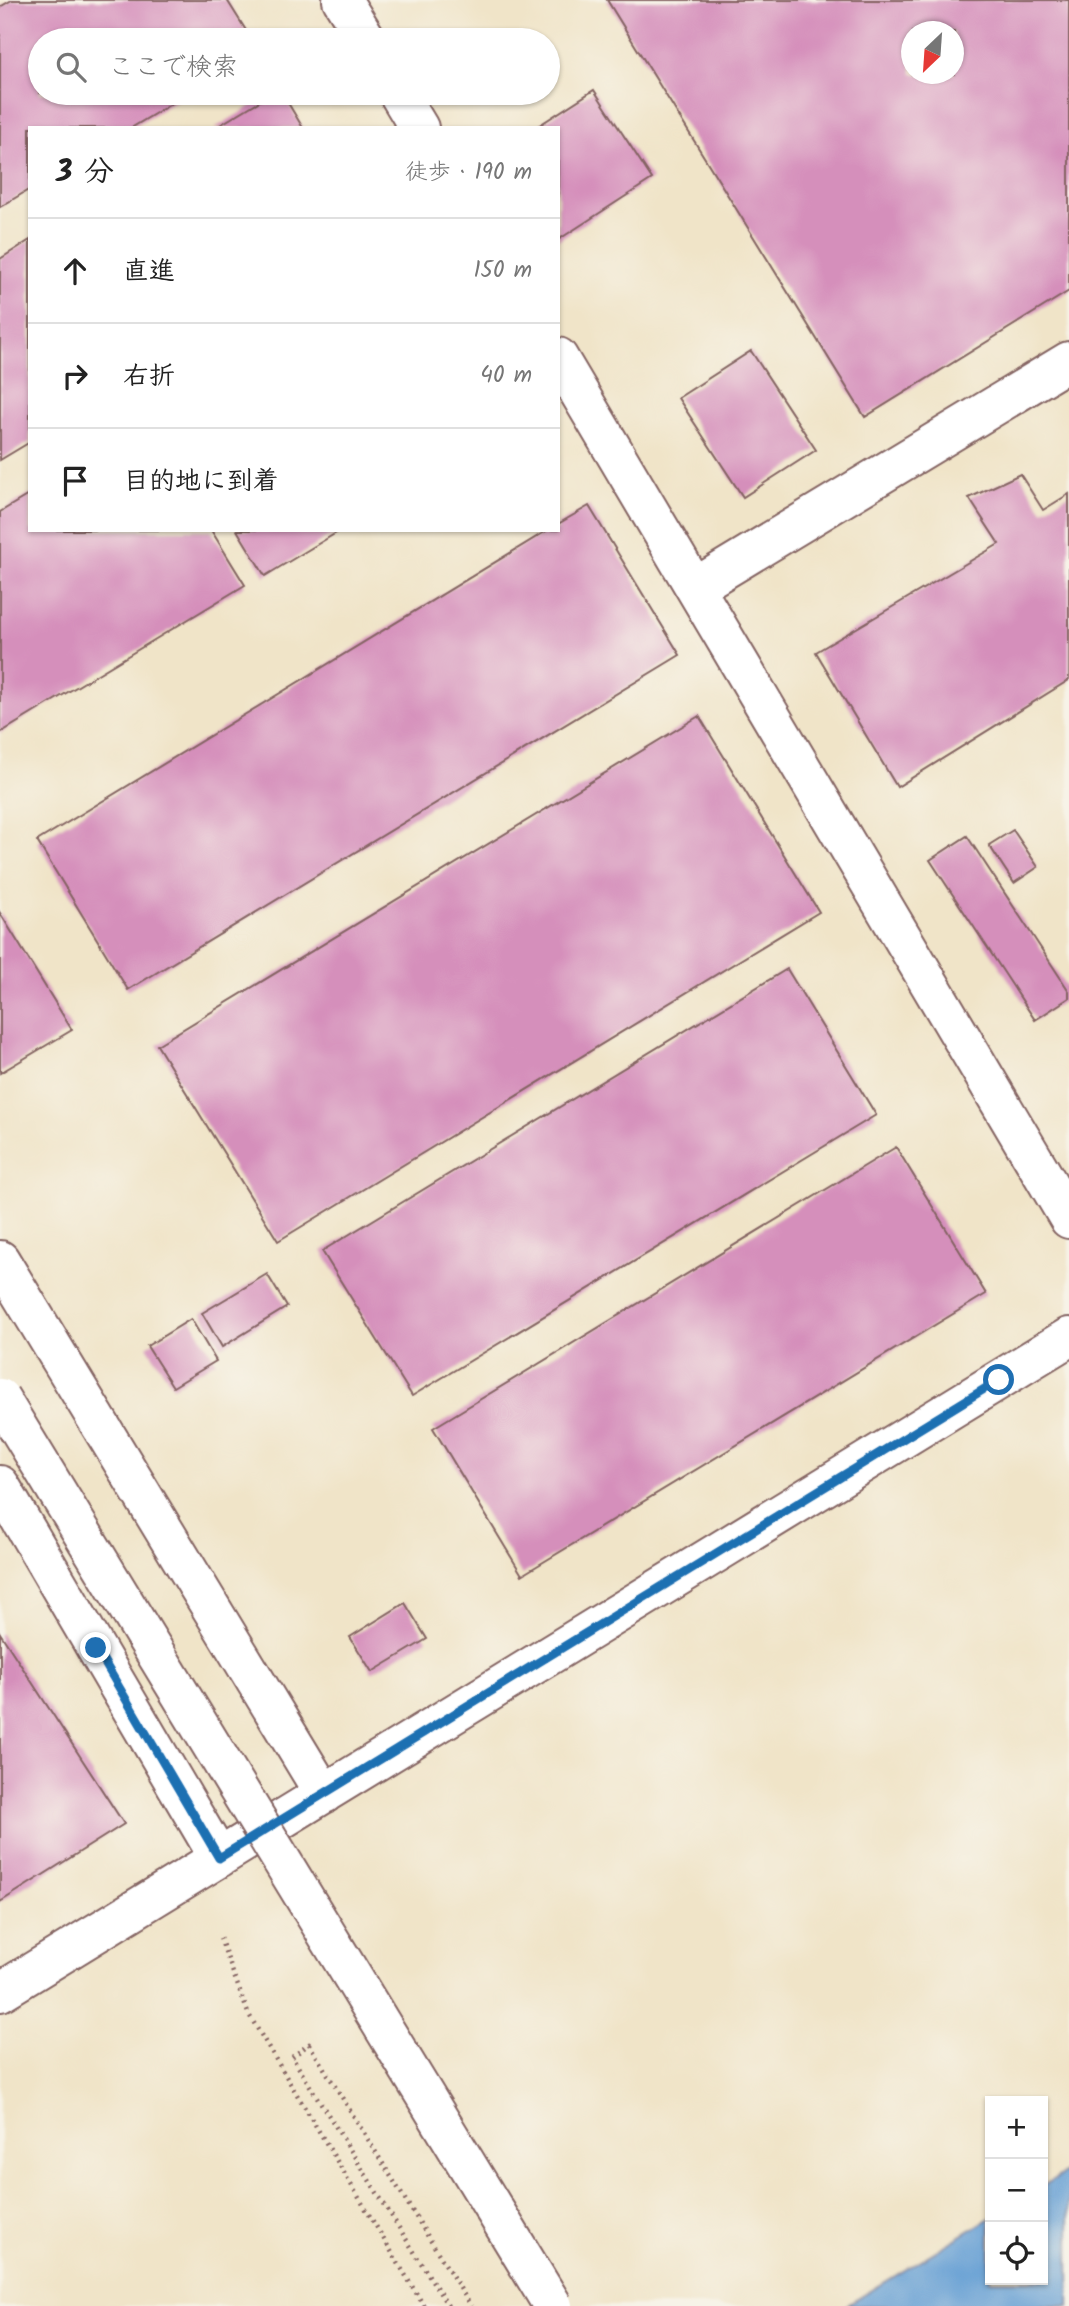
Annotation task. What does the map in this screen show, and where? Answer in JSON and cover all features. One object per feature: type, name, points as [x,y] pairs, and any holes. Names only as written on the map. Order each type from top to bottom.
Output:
[{"type":"street","points":[[342,0],[359,28]]},
{"type":"street","points":[[405,105],[418,126]]},
{"type":"street","points":[[560,360],[697,586],[1069,1219]]},
{"type":"street","points":[[697,586],[1069,361]]},
{"type":"street","points":[[0,1260],[324,1794]]},
{"type":"street","points":[[0,1992],[1069,1337]]},
{"type":"street","points":[[0,1398],[553,2306]]},
{"type":"street","points":[[0,1485],[219,1858]]},
{"type":"path","points":[[220,1938],[248,2013],[424,2306]]},
{"type":"path","points":[[448,2306],[292,2057],[309,2043],[471,2306]]},
{"type":"water","points":[[1069,2170],[1069,2306],[846,2306],[985,2221],[985,2285],[1048,2285],[1048,2183]]},
{"type":"building","points":[[12,0],[227,0],[244,28],[28,28],[28,105],[169,105],[134,126],[28,126],[28,190],[0,207],[0,7]]},
{"type":"building","points":[[607,0],[1069,0],[1069,291],[865,417]]},
{"type":"building","points":[[594,90],[652,179],[560,239],[560,126],[538,126]]},
{"type":"building","points":[[253,105],[289,105],[302,126],[218,126]]},
{"type":"building","points":[[28,241],[28,443],[0,460],[0,259]]},
{"type":"building","points":[[751,351],[816,450],[743,497],[678,398]]},
{"type":"building","points":[[1020,474],[1043,510],[1069,494],[1069,680],[897,787],[816,652],[999,544],[969,498]]},
{"type":"building","points":[[28,495],[28,532],[212,532],[245,585],[0,733],[0,512]]},
{"type":"building","points":[[589,506],[680,655],[128,990],[37,841],[545,532],[560,532],[560,523]]},
{"type":"building","points":[[238,532],[338,532],[265,576]]},
{"type":"building","points":[[699,716],[819,912],[278,1241],[157,1045]]},
{"type":"building","points":[[1013,830],[1038,867],[1014,883],[989,845]]},
{"type":"building","points":[[967,836],[1069,991],[1069,998],[1035,1020],[930,860]]},
{"type":"building","points":[[0,913],[72,1030],[0,1073]]},
{"type":"building","points":[[787,969],[876,1115],[412,1396],[322,1251]]},
{"type":"building","points":[[896,1147],[986,1294],[522,1575],[433,1428]]},
{"type":"building","points":[[267,1274],[287,1307],[222,1347],[202,1313]]},
{"type":"building","points":[[191,1319],[216,1361],[173,1387],[147,1346]]},
{"type":"building","points":[[405,1603],[427,1639],[372,1672],[350,1637]]},
{"type":"building","points":[[0,1633],[124,1824],[0,1902]]},
{"type":"route","points":[[96,1648],[219,1858],[999,1380]]}]
